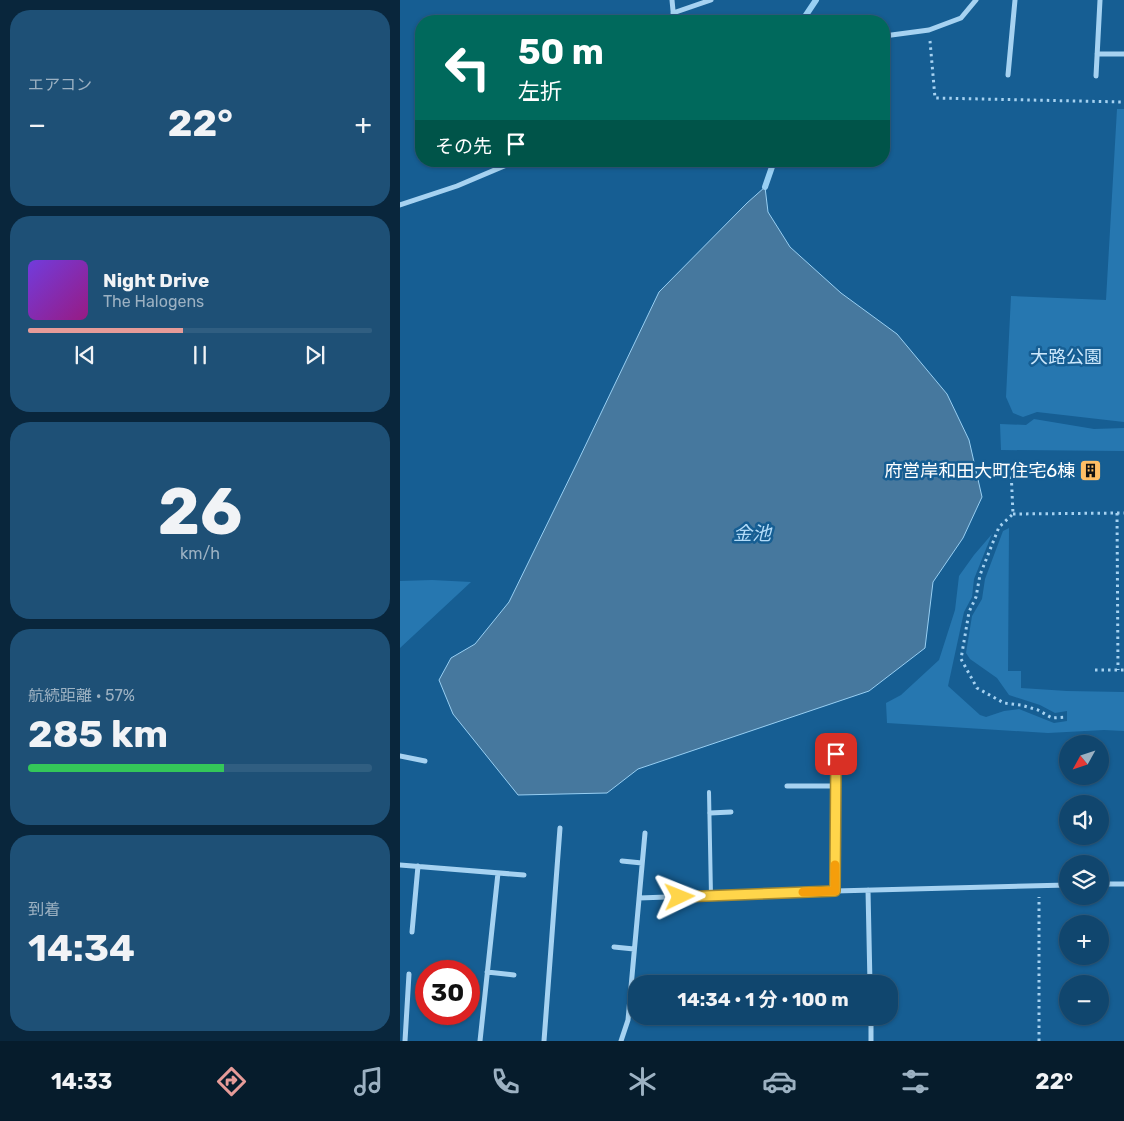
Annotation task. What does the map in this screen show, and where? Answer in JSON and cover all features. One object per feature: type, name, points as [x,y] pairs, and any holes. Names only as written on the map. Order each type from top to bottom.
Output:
[{"type":"street","points":[[672,0],[673,13],[711,0]]},
{"type":"street","points":[[890,35],[929,30],[961,18],[976,0]]},
{"type":"street","points":[[1008,75],[1015,0]]},
{"type":"street","points":[[1096,76],[1100,0]]},
{"type":"street","points":[[1098,54],[1124,54]]},
{"type":"street","points":[[400,205],[457,186],[502,167]]},
{"type":"street","points":[[835,891],[836,754]]},
{"type":"street","points":[[400,756],[425,761]]},
{"type":"street","points":[[787,786],[835,786]]},
{"type":"street","points":[[710,813],[731,812]]},
{"type":"street","points":[[544,1041],[560,828]]},
{"type":"street","points":[[621,1041],[628,1020],[645,833]]},
{"type":"street","points":[[622,861],[642,863]]},
{"type":"street","points":[[400,865],[524,875]]},
{"type":"street","points":[[412,932],[418,866]]},
{"type":"street","points":[[480,1041],[498,873]]},
{"type":"street","points":[[1109,884],[1124,884]]},
{"type":"street","points":[[639,898],[1059,885]]},
{"type":"street","points":[[868,890],[870,975]]},
{"type":"street","points":[[614,947],[634,948]]},
{"type":"street","points":[[487,972],[514,975]]},
{"type":"street","points":[[405,1041],[409,974]]},
{"type":"street","points":[[870,1025],[871,1041]]},
{"type":"lane","points":[[709,792],[711,896]]},
{"type":"path","points":[[929,30],[934,98],[1124,102]]},
{"type":"path","points":[[1011,470],[1013,514]]},
{"type":"path","points":[[1067,717],[1052,718],[1038,710],[1004,703],[977,688],[961,659],[969,612],[976,597],[980,575],[999,527],[1013,514],[1124,514]]},
{"type":"path","points":[[1117,514],[1118,670]]},
{"type":"path","points":[[1095,670],[1124,670]]},
{"type":"path","points":[[1039,1041],[1040,886]]},
{"type":"green space","name":"大路公園","points":[[1117,109],[1124,109],[1124,422],[1037,412],[1023,417],[1013,413],[1006,397],[1011,296],[1106,300]]},
{"type":"green space","points":[[1034,419],[1094,429],[1124,428],[1124,451],[1001,450],[1000,424],[1026,425]]},
{"type":"green space","points":[[1009,528],[1008,671],[1021,671],[1021,688],[1124,692],[1124,731],[1104,730],[1048,733],[887,723],[886,703],[901,695],[939,660],[955,610],[959,576],[992,534],[974,579],[972,597],[964,612],[948,686],[980,715],[986,717],[1004,711],[1019,709],[1054,723],[1067,721],[1067,711],[1055,713],[1040,705],[1009,695],[997,678],[970,659],[966,653],[972,616],[982,599],[985,579],[1003,531]]},
{"type":"green space","points":[[400,581],[471,582],[400,648]]},
{"type":"water","name":"金池","points":[[765,187],[768,212],[790,247],[841,293],[897,334],[947,394],[969,440],[982,497],[963,538],[933,582],[925,648],[869,691],[638,769],[607,793],[518,795],[453,714],[439,680],[451,658],[475,644],[509,602],[659,292]]},
{"type":"waterway","points":[[806,15],[816,0]]},
{"type":"waterway","points":[[765,187],[772,167]]},
{"type":"slow traffic","points":[[803,892],[835,891],[835,865]]},
{"type":"place","name":"府営岸和田大町住宅6棟","points":[[1091,471]]},
{"type":"route","points":[[680,897],[835,891],[836,754]]}]
